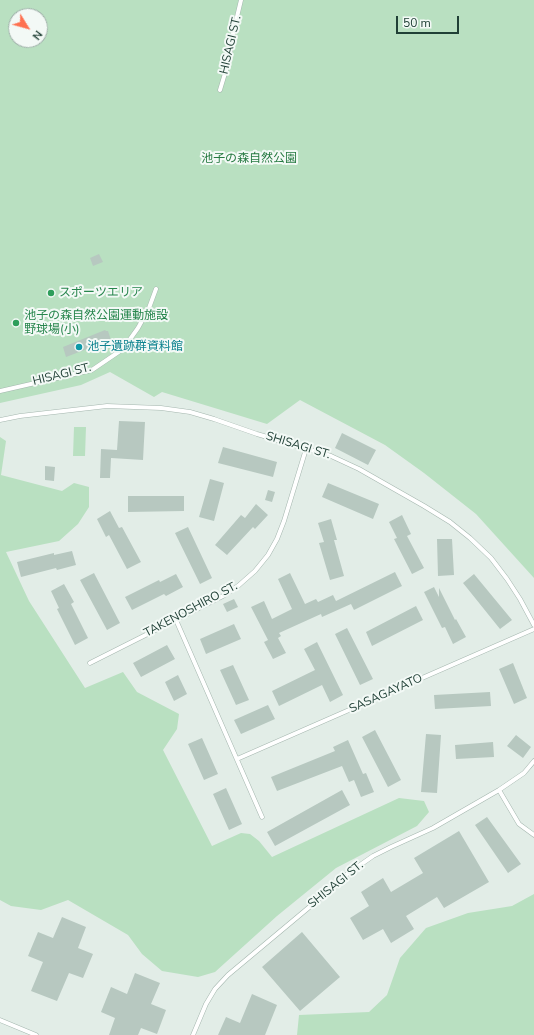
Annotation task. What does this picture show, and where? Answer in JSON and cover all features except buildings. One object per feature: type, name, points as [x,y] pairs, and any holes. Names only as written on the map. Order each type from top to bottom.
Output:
[{"type":"lane","name":"HISAGI ST.","points":[[220,90],[229,60],[232,38],[241,0]]},
{"type":"lane","name":"HISAGI ST.","points":[[0,391],[92,370],[123,349],[138,328],[149,308],[156,289]]},
{"type":"lane","name":"SHISAGI ST.","points":[[0,420],[20,416],[107,406],[161,408],[190,412],[331,456],[359,469],[424,506],[455,526],[470,538],[507,578],[534,625]]},
{"type":"lane","name":"TAKENOSHIRO ST.","points":[[90,663],[223,596],[238,586],[255,571],[268,555],[284,521],[306,449]]},
{"type":"lane","points":[[176,620],[262,817]]},
{"type":"lane","name":"SASAGAYATO","points":[[237,759],[534,629]]},
{"type":"lane","name":"SHISAGI ST.","points":[[193,1035],[209,999],[228,975],[343,877],[373,856],[391,846],[433,828],[499,790],[524,773],[534,761]]},
{"type":"lane","points":[[499,790],[519,824],[534,835]]},
{"type":"lane","points":[[0,1020],[36,1035]]},
{"type":"green space","name":"池子の森自然公園","points":[[0,0],[534,0],[534,578],[476,514],[424,473],[385,445],[300,400],[267,424],[162,392],[154,397],[110,372],[81,385],[0,403]]},
{"type":"green space","points":[[74,427],[86,427],[85,456],[73,456]]},
{"type":"green space","points":[[0,437],[6,441],[1,475],[62,491],[74,483],[89,487],[89,507],[78,524],[59,541],[6,552],[29,601],[85,688],[123,672],[137,692],[179,714],[177,729],[163,750],[212,846],[241,833],[250,834],[259,841],[272,857],[399,798],[424,801],[429,812],[417,826],[336,868],[277,916],[215,972],[198,977],[162,971],[142,954],[128,935],[68,900],[41,910],[11,906],[0,900]]},
{"type":"green space","points":[[534,894],[534,1035],[297,1035],[299,1015],[369,1012],[387,995],[400,958],[426,928],[468,913],[512,906]]},
{"type":"place","name":"スポーツエリア","points":[[51,293]]},
{"type":"place","name":"池子の森自然公園運動施設 野球場(小)","points":[[16,323]]},
{"type":"place","name":"池子遺跡群資料館","points":[[79,347]]}]
